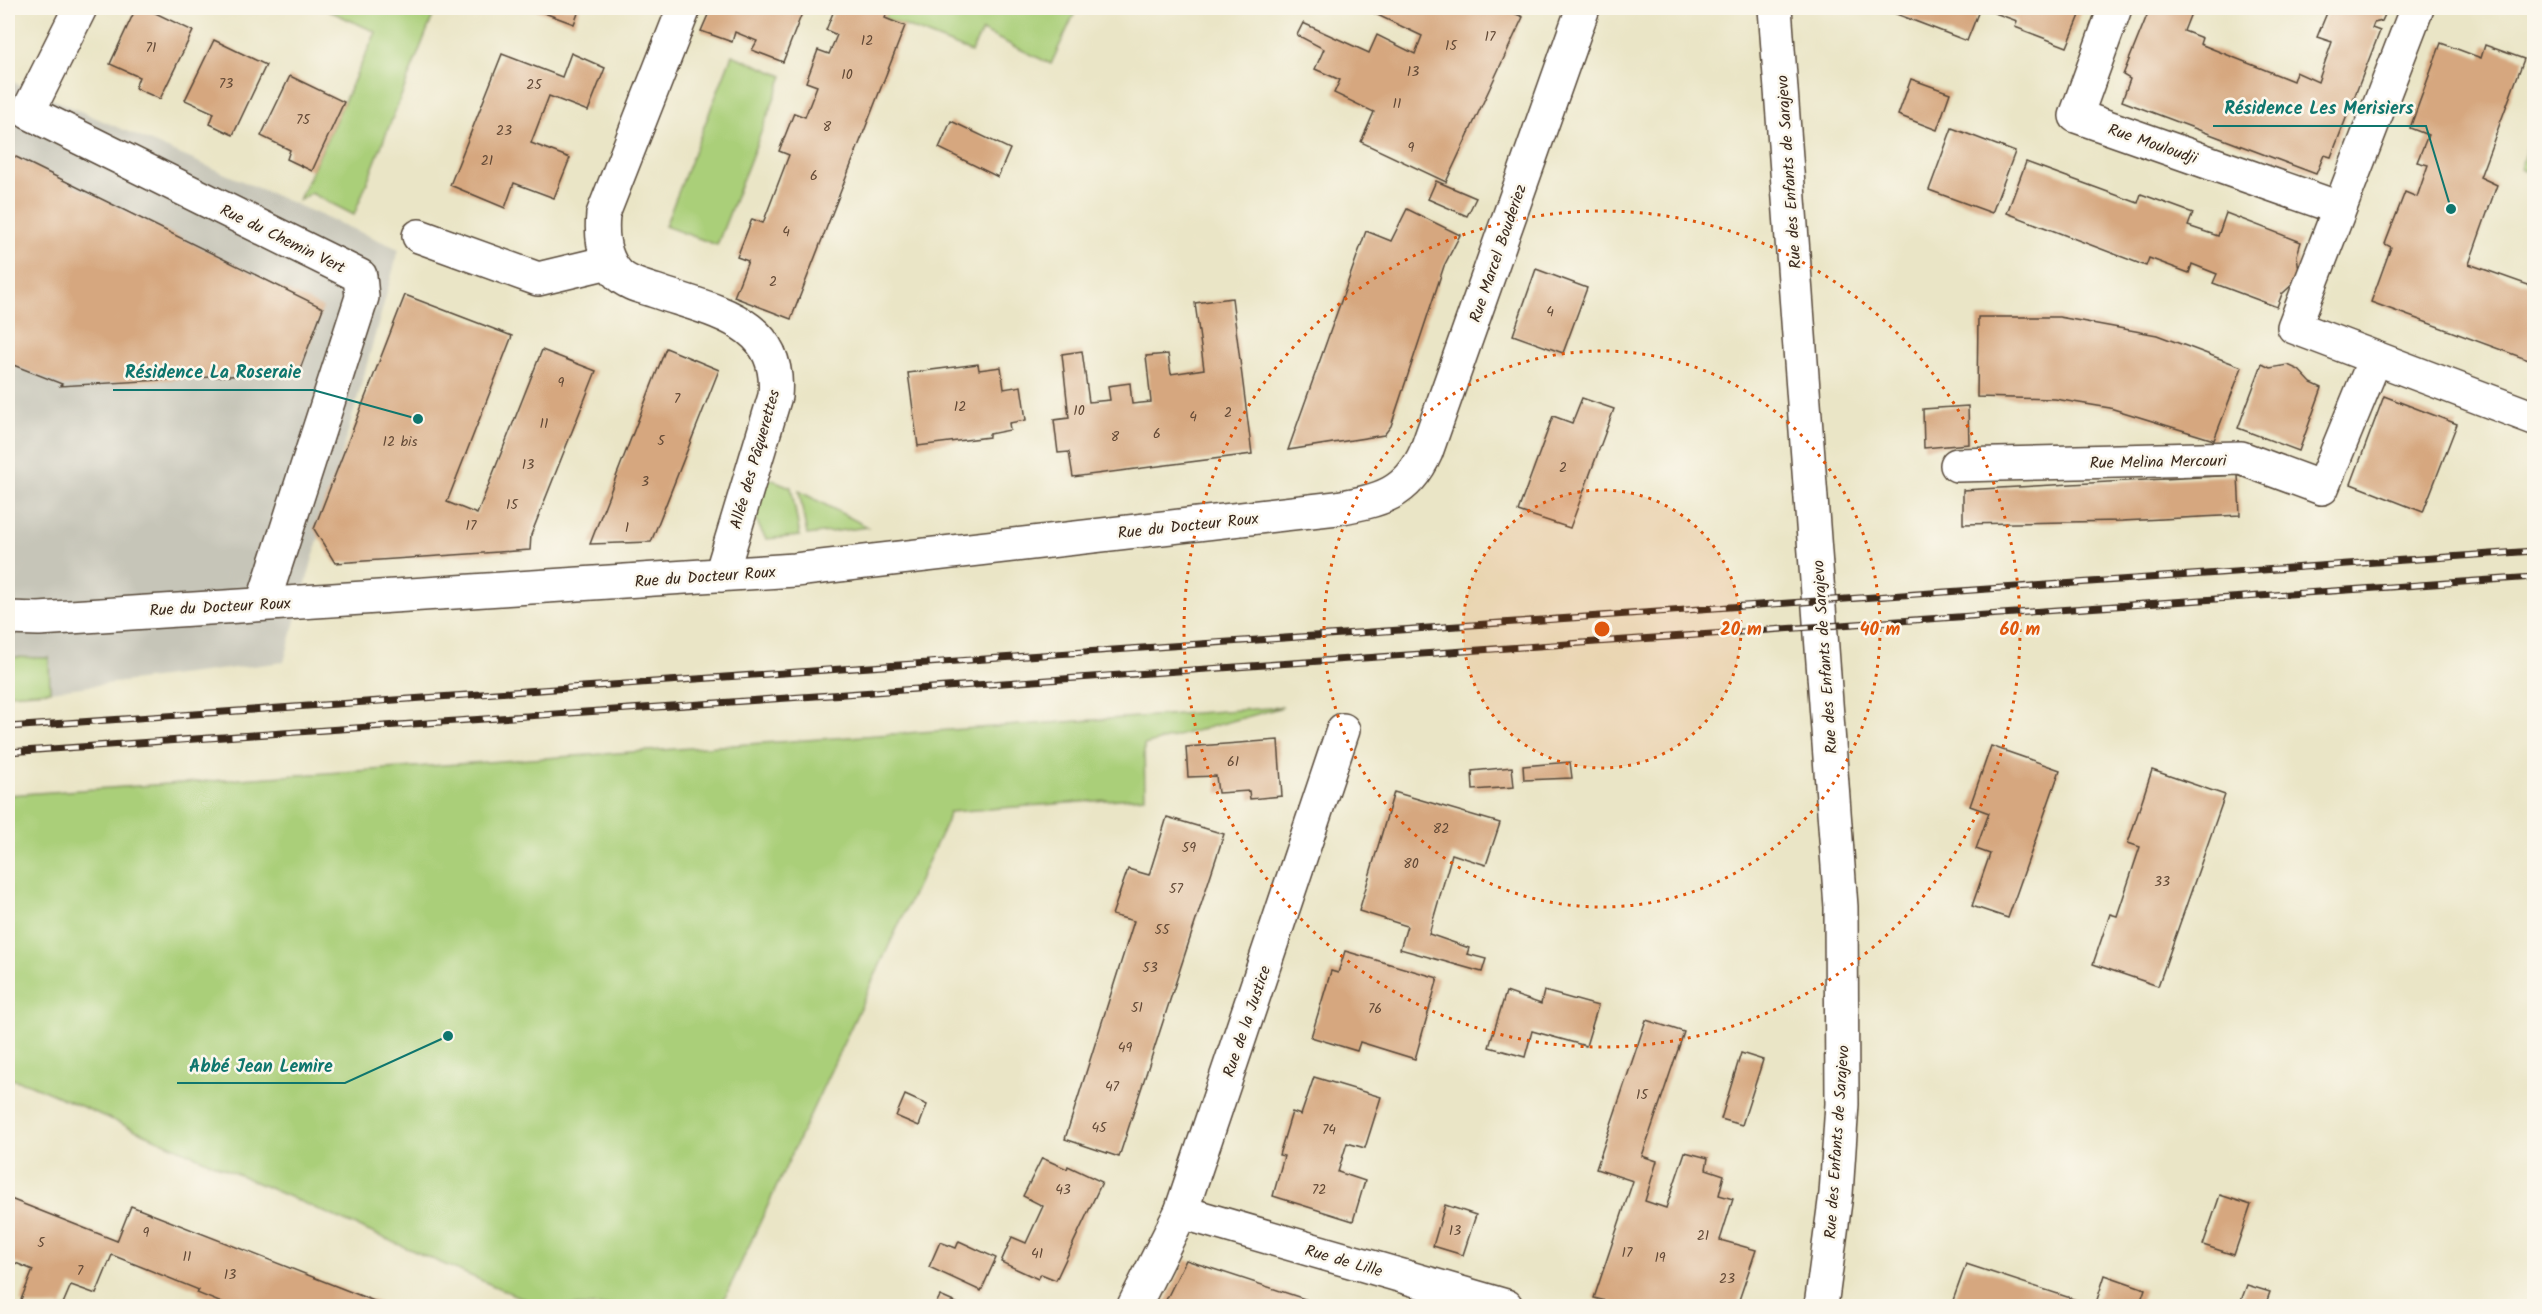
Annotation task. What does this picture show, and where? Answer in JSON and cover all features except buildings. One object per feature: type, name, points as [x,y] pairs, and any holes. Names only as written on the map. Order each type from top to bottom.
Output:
[{"type":"street","name":"Rue du Chemin Vert","points":[[80,8],[28,112],[360,276],[362,297],[263,603]]},
{"type":"street","points":[[419,236],[538,279],[609,262],[602,229],[603,214],[684,8]]},
{"type":"street","name":"Rue Marcel Bouderiez","points":[[1397,491],[1419,468],[1426,452],[1583,8]]},
{"type":"street","name":"Rue des Enfants de Sarajevo","points":[[1775,8],[1841,906],[1842,1104],[1836,1194],[1821,1306]]},
{"type":"street","name":"Rue Mouloudji","points":[[2115,8],[2076,117],[2339,208]]},
{"type":"street","points":[[2417,8],[2294,327],[2535,418]]},
{"type":"street","name":"Allée des Pâquerettes","points":[[609,262],[627,282],[735,319],[758,336],[773,359],[776,370],[775,396],[721,575]]},
{"type":"street","name":"Rue Melina Mercouri","points":[[1957,465],[2241,459],[2322,488],[2375,359]]},
{"type":"street","name":"Rue du Docteur Roux","points":[[8,618],[39,619],[795,570],[1337,508],[1381,499],[1397,491]]},
{"type":"street","name":"Rue de la Justice","points":[[1134,1306],[1181,1212],[1343,730]]},
{"type":"street","name":"Rue de Lille","points":[[1181,1212],[1506,1306]]},
{"type":"shaded area","points":[[8,80],[399,249],[284,662],[50,691],[49,658],[8,657]]},
{"type":"green space","points":[[323,8],[436,8],[354,215],[311,193],[299,200],[376,32]]},
{"type":"green space","points":[[888,8],[1077,8],[1051,64],[982,31],[971,52],[885,18]]},
{"type":"green space","points":[[732,55],[783,76],[717,245],[665,226]]},
{"type":"green space","points":[[2534,128],[2534,174],[2520,168]]},
{"type":"green space","points":[[765,477],[791,487],[800,536],[766,539],[757,522],[755,508]]},
{"type":"green space","points":[[799,491],[868,527],[807,535]]},
{"type":"green space","points":[[8,657],[49,658],[50,691],[8,694]]},
{"type":"green space","points":[[1283,707],[1144,745],[1145,797],[949,812],[947,821],[721,1306],[540,1306],[83,1107],[29,1084],[8,1078],[8,795]]},
{"type":"railway","points":[[8,727],[2534,551]]},
{"type":"railway","points":[[8,752],[2534,577]]},
{"type":"place","name":"Résidence Les Merisiers","points":[[2451,209]]},
{"type":"place","name":"Résidence La Roseraie","points":[[418,419]]},
{"type":"place","name":"Abbé Jean Lemire","points":[[448,1036]]}]
